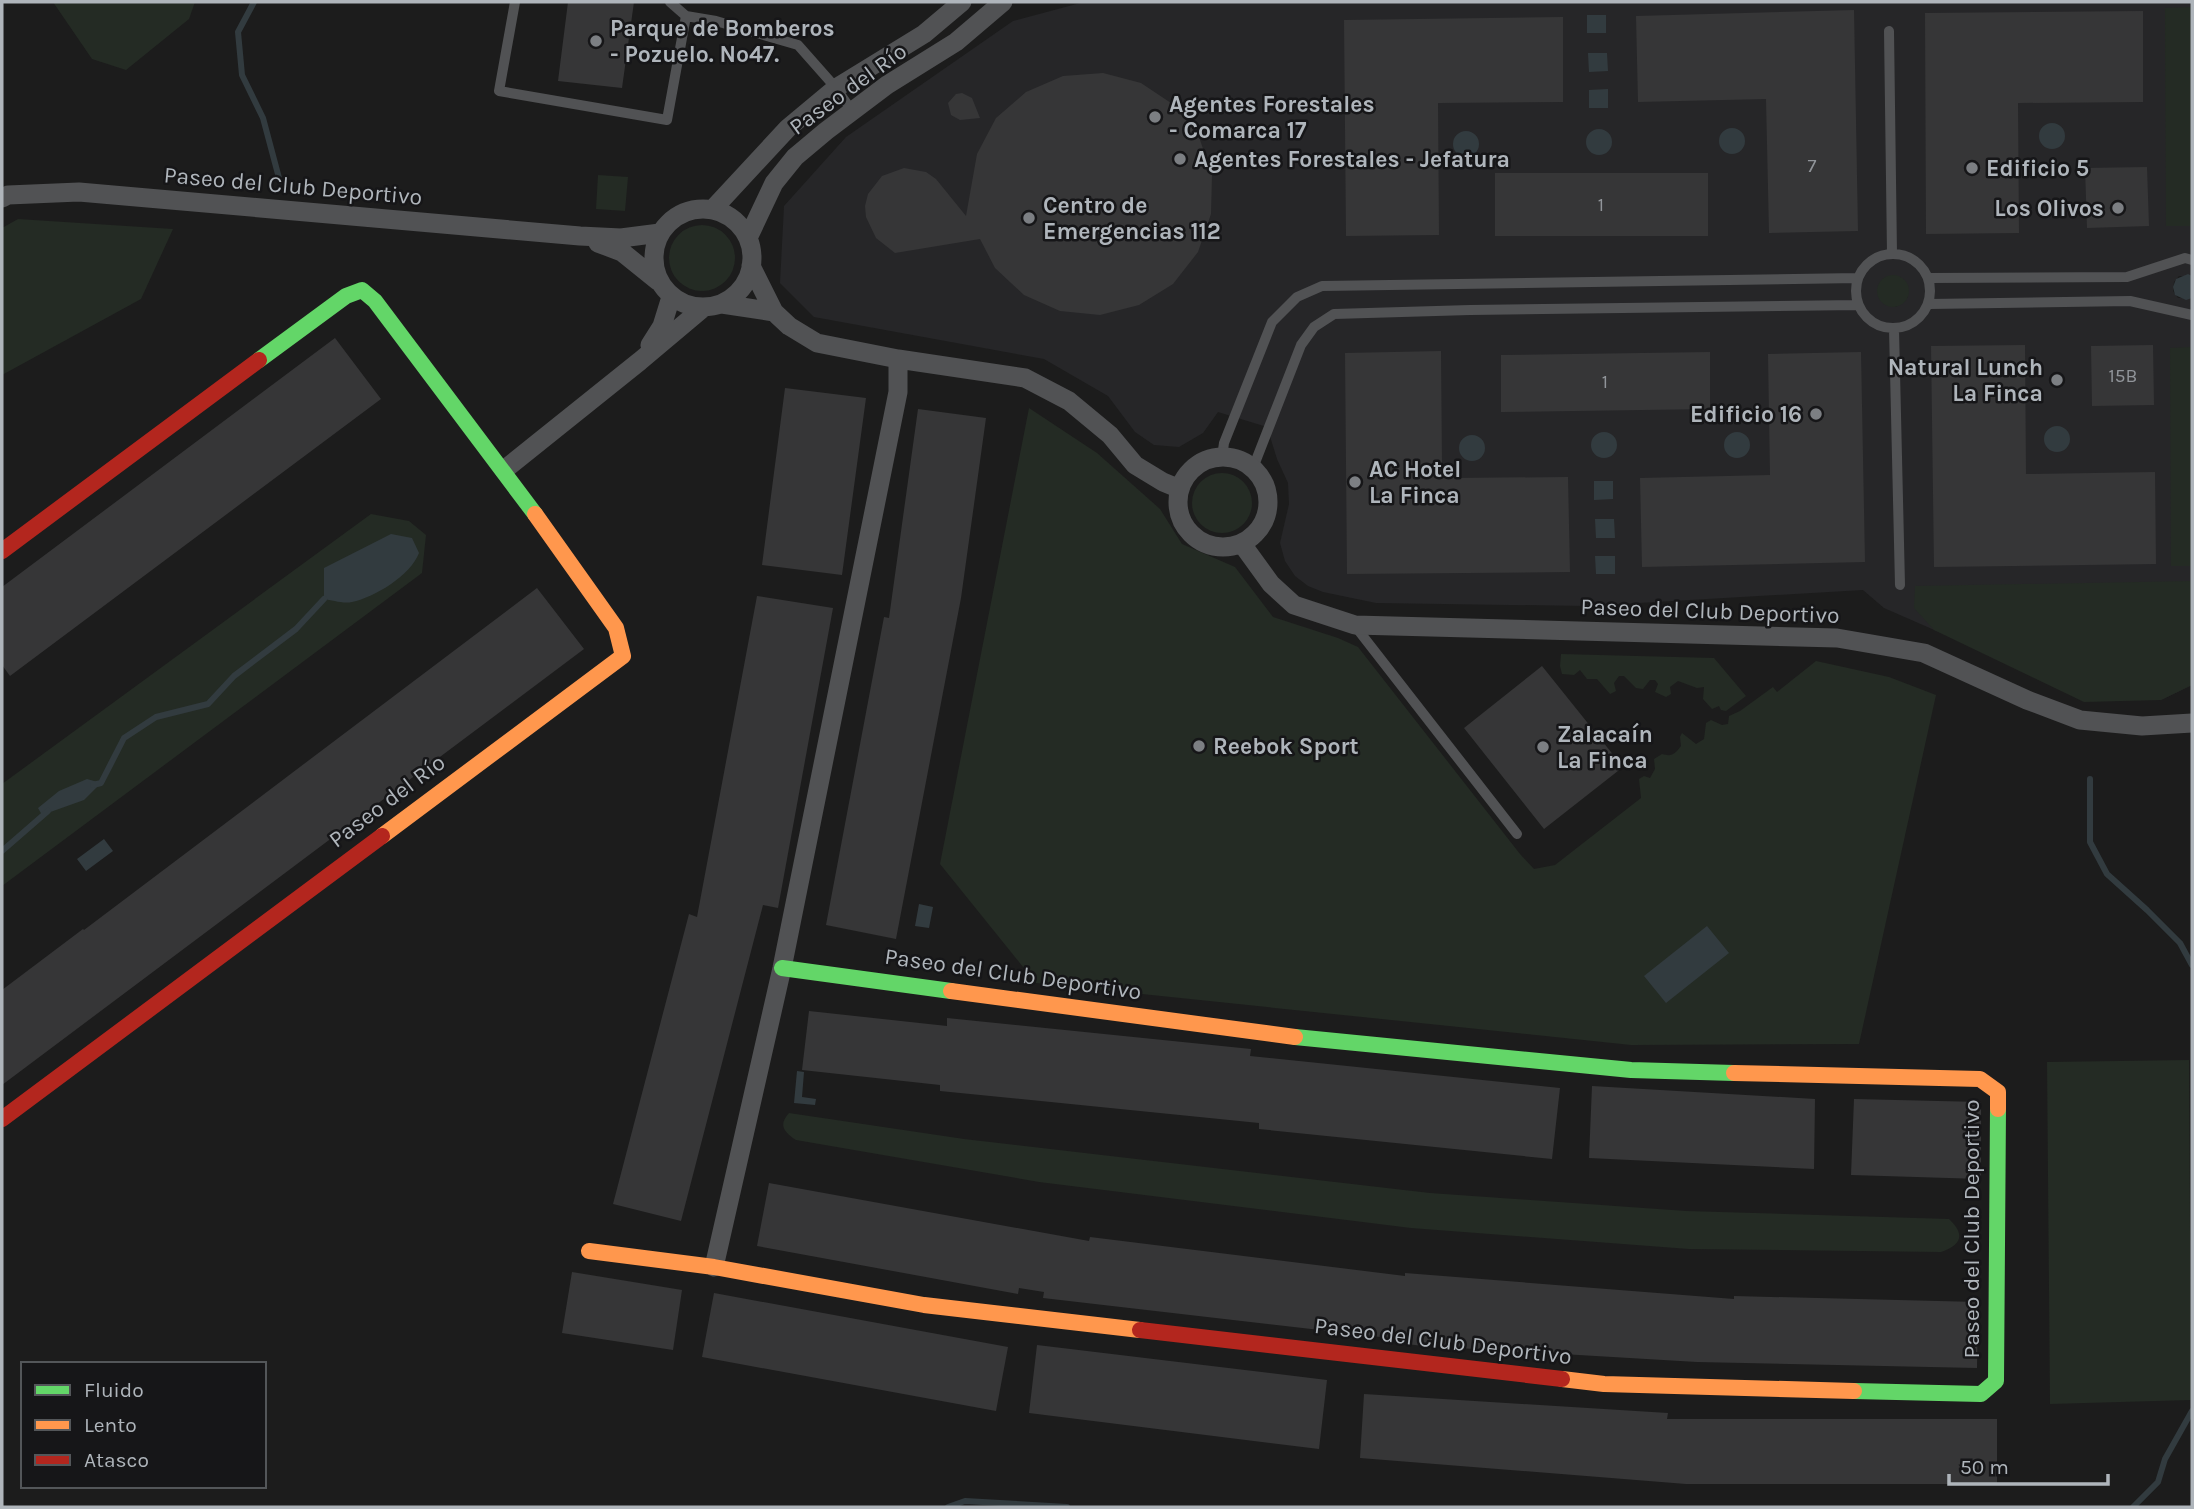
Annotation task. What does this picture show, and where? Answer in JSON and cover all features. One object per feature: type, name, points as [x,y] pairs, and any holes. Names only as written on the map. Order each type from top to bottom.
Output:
[{"type":"street","name":"Paseo del Río","points":[[712,210],[788,128],[836,88],[924,34],[962,2]]},
{"type":"street","name":"Paseo del Río","points":[[748,239],[774,183],[795,158],[887,85],[956,42],[1003,2]]},
{"type":"street","name":"Paseo del Club Deportivo","points":[[2,198],[8,195],[79,192],[580,236],[621,238],[660,233]]},
{"type":"street","points":[[504,470],[712,306],[736,295],[746,282],[752,252],[748,239],[733,220],[712,210],[697,209],[683,213],[670,221],[660,233],[654,248],[653,265],[658,281],[671,297],[691,306],[712,306],[774,312]]},
{"type":"street","name":"Paseo del Club Deportivo","points":[[580,236],[622,252],[658,281]]},
{"type":"street","points":[[751,266],[774,312],[789,326],[817,343],[898,359],[1025,378],[1069,401],[1110,435],[1135,465],[1180,489]]},
{"type":"street","name":"Paseo del Río","points":[[2,551],[345,296],[362,290],[375,301],[504,470],[616,628],[623,656],[2,1119]]},
{"type":"street","points":[[640,361],[662,326],[671,297]]},
{"type":"street","points":[[714,1267],[782,968],[899,385],[898,359]]},
{"type":"street","points":[[1222,457],[1233,458],[1253,468],[1268,494],[1264,523],[1255,535],[1242,544],[1227,548],[1213,547],[1199,541],[1187,531],[1180,518],[1177,503],[1186,476],[1196,466],[1222,457]]},
{"type":"street","name":"Paseo del Club Deportivo","points":[[1242,544],[1271,584],[1294,605],[1354,625],[1837,638],[1924,653],[2027,700],[2080,720],[2142,726],[2192,723]]},
{"type":"street","name":"Paseo del Club Deportivo","points":[[589,1251],[714,1267],[924,1304],[1604,1384],[1981,1394],[1996,1381],[1998,1091],[1980,1079],[1631,1070],[1300,1038],[782,968]]},
{"type":"lane","points":[[515,2],[499,91],[667,120],[686,16]]},
{"type":"lane","points":[[670,2],[686,16],[716,21],[799,45],[852,111]]},
{"type":"lane","points":[[1889,31],[1892,254]]},
{"type":"lane","points":[[1903,255],[1914,260],[1923,268],[1928,278],[1931,286],[1929,304],[1915,322],[1905,327],[1894,329],[1872,322],[1858,305],[1858,278],[1871,261],[1881,256],[1903,255]]},
{"type":"lane","points":[[1928,278],[2127,277],[2185,258],[2192,260]]},
{"type":"lane","points":[[1222,457],[1224,443],[1272,322],[1297,297],[1322,286],[1858,278]]},
{"type":"lane","points":[[1929,304],[2130,301],[2192,315]]},
{"type":"lane","points":[[1253,468],[1301,345],[1314,327],[1334,314],[1858,305]]},
{"type":"lane","points":[[1894,329],[1900,585]]},
{"type":"lane","points":[[1354,625],[1517,834]]},
{"type":"shaded area","points":[[53,2],[195,2],[189,19],[126,70],[92,59]]},
{"type":"shaded area","points":[[1084,2],[2192,2],[2192,276],[2179,276],[2174,282],[2173,291],[2178,298],[2192,298],[2192,685],[2161,700],[1964,643],[1884,608],[1863,590],[1587,606],[1376,603],[1323,592],[1308,586],[1295,576],[1285,561],[1280,543],[1289,504],[1288,483],[1267,427],[1218,412],[1203,433],[1179,447],[1154,445],[1135,432],[1108,396],[1044,359],[814,317],[780,283],[784,206],[846,137],[1013,21]],"holes":[[[1893,276],[1902,279],[1908,297],[1896,307],[1877,292],[1880,283]]]},
{"type":"shaded area","points":[[2192,7],[2192,226],[2166,226],[2165,8]]},
{"type":"shaded area","points":[[1587,15],[1606,15],[1606,33],[1587,33]]},
{"type":"shaded area","points":[[1588,53],[1607,53],[1608,71],[1589,72]]},
{"type":"shaded area","points":[[1608,89],[1608,108],[1589,108],[1589,90]]},
{"type":"shaded area","points":[[2052,123],[2061,127],[2065,136],[2061,145],[2052,149],[2043,145],[2039,136],[2043,127]]},
{"type":"shaded area","points":[[1732,128],[1741,132],[1745,141],[1741,150],[1732,154],[1723,150],[1719,141],[1723,132]]},
{"type":"shaded area","points":[[1599,129],[1608,133],[1612,142],[1608,151],[1599,155],[1590,151],[1586,142],[1590,133]]},
{"type":"shaded area","points":[[1466,131],[1475,135],[1479,144],[1475,153],[1466,157],[1457,153],[1453,144],[1457,135]]},
{"type":"shaded area","points":[[598,175],[628,177],[625,211],[596,209]]},
{"type":"shaded area","points":[[18,219],[173,229],[141,299],[2,375],[2,228]]},
{"type":"shaded area","points":[[702,225],[715,227],[730,240],[735,258],[733,271],[720,286],[702,291],[689,289],[674,276],[669,258],[671,245],[684,230]]},
{"type":"shaded area","points":[[2188,274],[2192,276],[2192,298],[2186,300],[2175,295],[2173,287],[2176,279]]},
{"type":"shaded area","points":[[1893,275],[1904,280],[1909,291],[1904,302],[1893,307],[1882,302],[1877,291],[1882,280]]},
{"type":"shaded area","points":[[2192,347],[2192,566],[2171,566],[2170,348]]},
{"type":"shaded area","name":"Reebok Sport","points":[[1029,408],[1097,453],[1160,509],[1182,544],[1235,567],[1273,617],[1358,647],[1534,869],[1555,865],[1641,798],[1639,779],[1644,776],[1650,778],[1655,769],[1654,759],[1677,751],[1681,746],[1682,733],[1696,744],[1704,739],[1706,723],[1711,720],[1722,725],[1728,724],[1729,716],[1773,687],[1777,692],[1816,661],[1889,677],[1936,695],[1859,1044],[1631,1045],[1036,983],[940,864]]},
{"type":"shaded area","points":[[2057,426],[2066,430],[2070,439],[2066,448],[2057,452],[2048,448],[2044,439],[2048,430]]},
{"type":"shaded area","points":[[1604,432],[1613,436],[1617,445],[1613,454],[1604,458],[1595,454],[1591,445],[1595,436]]},
{"type":"shaded area","points":[[1737,432],[1746,436],[1750,445],[1746,454],[1737,458],[1728,454],[1724,445],[1728,436]]},
{"type":"shaded area","points":[[1472,435],[1481,439],[1485,448],[1481,457],[1472,461],[1463,457],[1459,448],[1463,439]]},
{"type":"shaded area","points":[[1216,473],[1228,473],[1247,486],[1252,503],[1250,515],[1239,528],[1228,533],[1216,533],[1197,520],[1192,509],[1192,497],[1205,478]]},
{"type":"shaded area","points":[[1594,481],[1613,481],[1613,499],[1594,500]]},
{"type":"shaded area","points":[[371,514],[409,521],[426,535],[422,573],[2,886],[2,784]]},
{"type":"shaded area","points":[[1595,519],[1614,519],[1615,538],[1596,538]]},
{"type":"shaded area","points":[[391,534],[412,538],[419,553],[408,570],[391,584],[361,599],[345,603],[324,599],[324,568]]},
{"type":"shaded area","points":[[1595,556],[1615,556],[1615,574],[1596,574]]},
{"type":"shaded area","points":[[2192,581],[2192,685],[2161,700],[2084,702],[1934,630],[1914,608],[1915,586]]},
{"type":"shaded area","points":[[1561,654],[1714,658],[1746,696],[1726,711],[1719,706],[1712,709],[1703,699],[1704,687],[1697,688],[1678,681],[1670,687],[1671,694],[1666,697],[1655,692],[1658,684],[1655,680],[1650,680],[1643,689],[1636,688],[1624,676],[1619,676],[1614,683],[1616,691],[1610,694],[1597,679],[1587,679],[1580,670],[1574,675],[1562,674]]},
{"type":"shaded area","points":[[87,779],[101,783],[84,800],[42,815],[38,808],[59,791]]},
{"type":"shaded area","points":[[104,839],[113,851],[86,871],[77,859]]},
{"type":"shaded area","points":[[919,904],[933,907],[929,928],[915,926]]},
{"type":"shaded area","points":[[1707,926],[1729,953],[1666,1003],[1644,976]]},
{"type":"shaded area","points":[[2189,1060],[2191,1400],[2050,1404],[2047,1062]]},
{"type":"shaded area","points":[[797,1071],[804,1072],[802,1097],[816,1099],[815,1105],[794,1103]]},
{"type":"shaded area","points":[[789,1113],[964,1139],[1430,1193],[1686,1211],[1949,1219],[1958,1230],[1959,1239],[1953,1246],[1941,1252],[1689,1249],[1411,1228],[1039,1182],[796,1140],[788,1134],[783,1125]]},
{"type":"building","name":"Parque de Bomberos - Pozuelo. Nº47.","points":[[568,2],[634,2],[622,88],[558,81]]},
{"type":"building","points":[[1854,10],[1858,231],[1769,233],[1766,99],[1638,102],[1636,16]]},
{"type":"building","name":"Edificio 5","points":[[2143,11],[2143,102],[2018,103],[2019,233],[1926,234],[1925,13]]},
{"type":"building","points":[[1563,17],[1563,102],[1438,103],[1439,235],[1346,236],[1344,20]]},
{"type":"building","name":"Centro de Emergencias 112","points":[[1103,73],[1141,83],[1174,105],[1199,137],[1212,175],[1211,214],[1198,252],[1173,284],[1139,305],[1100,315],[1060,311],[1024,295],[995,268],[980,239],[895,253],[876,238],[866,217],[865,206],[868,194],[882,176],[904,168],[926,172],[936,179],[966,216],[977,154],[996,118],[1026,92],[1063,76]]},
{"type":"building","points":[[962,93],[972,98],[980,118],[960,120],[951,115],[948,103],[956,94]]},
{"type":"building","points":[[2147,167],[2149,226],[2087,228],[2085,168]]},
{"type":"building","points":[[1495,173],[1708,173],[1708,236],[1495,236]]},
{"type":"building","points":[[335,338],[381,399],[10,676],[2,665],[2,587]]},
{"type":"building","points":[[2025,345],[2026,474],[2155,472],[2156,564],[1934,567],[1931,346]]},
{"type":"building","points":[[2153,345],[2154,405],[2092,406],[2091,346]]},
{"type":"building","points":[[1441,351],[1442,465],[1455,478],[1568,477],[1570,572],[1347,574],[1345,353]]},
{"type":"building","points":[[1710,352],[1710,409],[1501,412],[1501,355]]},
{"type":"building","name":"Edificio 16","points":[[1861,352],[1865,562],[1642,567],[1640,478],[1770,475],[1768,354]]},
{"type":"building","points":[[785,388],[866,398],[842,575],[762,565]]},
{"type":"building","points":[[918,409],[986,418],[961,598],[896,939],[826,925],[884,617],[889,618]]},
{"type":"building","points":[[537,588],[584,649],[2,1085],[2,990]]},
{"type":"building","points":[[757,596],[833,608],[778,908],[763,905],[681,1221],[613,1204],[689,914],[697,917]]},
{"type":"building","name":"Zalacaín La Finca","points":[[1542,666],[1623,767],[1544,829],[1464,728]]},
{"type":"building","points":[[809,1011],[947,1026],[947,1018],[1251,1049],[1250,1056],[1560,1088],[1552,1159],[1259,1129],[1259,1123],[940,1091],[940,1085],[802,1070]]},
{"type":"building","points":[[1592,1086],[1815,1099],[1814,1169],[1589,1158]]},
{"type":"building","points":[[1854,1099],[1981,1102],[1981,1179],[1851,1175]]},
{"type":"building","points":[[769,1183],[1089,1241],[1090,1237],[1405,1276],[1405,1273],[1734,1299],[1734,1296],[1978,1302],[1977,1368],[1697,1362],[1424,1346],[1397,1343],[1398,1339],[1043,1298],[1044,1292],[1019,1288],[1018,1294],[757,1246]]},
{"type":"building","points":[[572,1272],[682,1290],[673,1350],[562,1333]]},
{"type":"building","points":[[714,1293],[1008,1347],[996,1411],[702,1357]]},
{"type":"building","points":[[1037,1345],[1327,1380],[1319,1449],[1029,1413]]},
{"type":"building","points":[[1364,1394],[1668,1413],[1667,1419],[1997,1419],[1997,1484],[1686,1484],[1360,1458]]},
{"type":"waterway","points":[[254,2],[238,32],[242,75],[263,118],[279,178]]},
{"type":"waterway","points":[[93,785],[101,783],[124,738],[156,717],[208,704],[234,676],[296,629],[324,599]]},
{"type":"waterway","points":[[2090,779],[2090,842],[2107,874],[2180,943],[2192,965]]},
{"type":"waterway","points":[[2,851],[48,811]]},
{"type":"waterway","points":[[2133,1507],[2158,1482],[2165,1459],[2192,1411]]},
{"type":"waterway","points":[[948,1507],[965,1501],[1067,1507]]},
{"type":"traffic: fast","points":[[259,360],[346,296],[362,290],[375,301],[535,514]]},
{"type":"traffic: fast","points":[[782,968],[951,991]]},
{"type":"traffic: fast","points":[[1295,1037],[1631,1070],[1734,1073]]},
{"type":"traffic: fast","points":[[1854,1391],[1981,1394],[1996,1381],[1998,1109]]},
{"type":"traffic: slow","points":[[382,836],[623,656],[616,628],[535,514]]},
{"type":"traffic: slow","points":[[951,991],[1295,1037]]},
{"type":"traffic: slow","points":[[1734,1073],[1980,1079],[1998,1092],[1998,1109]]},
{"type":"traffic: slow","points":[[589,1251],[714,1267],[924,1305],[1140,1330]]},
{"type":"traffic: slow","points":[[1562,1379],[1604,1384],[1854,1391]]},
{"type":"traffic: jam","points":[[2,551],[259,360]]},
{"type":"traffic: jam","points":[[2,1119],[382,836]]},
{"type":"traffic: jam","points":[[1140,1330],[1562,1379]]},
{"type":"place","name":"Parque de Bomberos - Pozuelo. Nº47.","points":[[596,41]]},
{"type":"place","name":"Agentes Forestales - Comarca 17","points":[[1155,117]]},
{"type":"place","name":"Agentes Forestales - Jefatura","points":[[1180,159]]},
{"type":"place","name":"Edificio 5","points":[[1972,168]]},
{"type":"place","name":"Los Olivos","points":[[2118,208]]},
{"type":"place","name":"Centro de Emergencias 112","points":[[1029,218]]},
{"type":"place","name":"Natural Lunch La Finca","points":[[2057,380]]},
{"type":"place","name":"Edificio 16","points":[[1816,414]]},
{"type":"place","name":"AC Hotel La Finca","points":[[1355,482]]},
{"type":"place","name":"Reebok Sport","points":[[1199,746]]},
{"type":"place","name":"Zalacaín La Finca","points":[[1543,747]]}]
